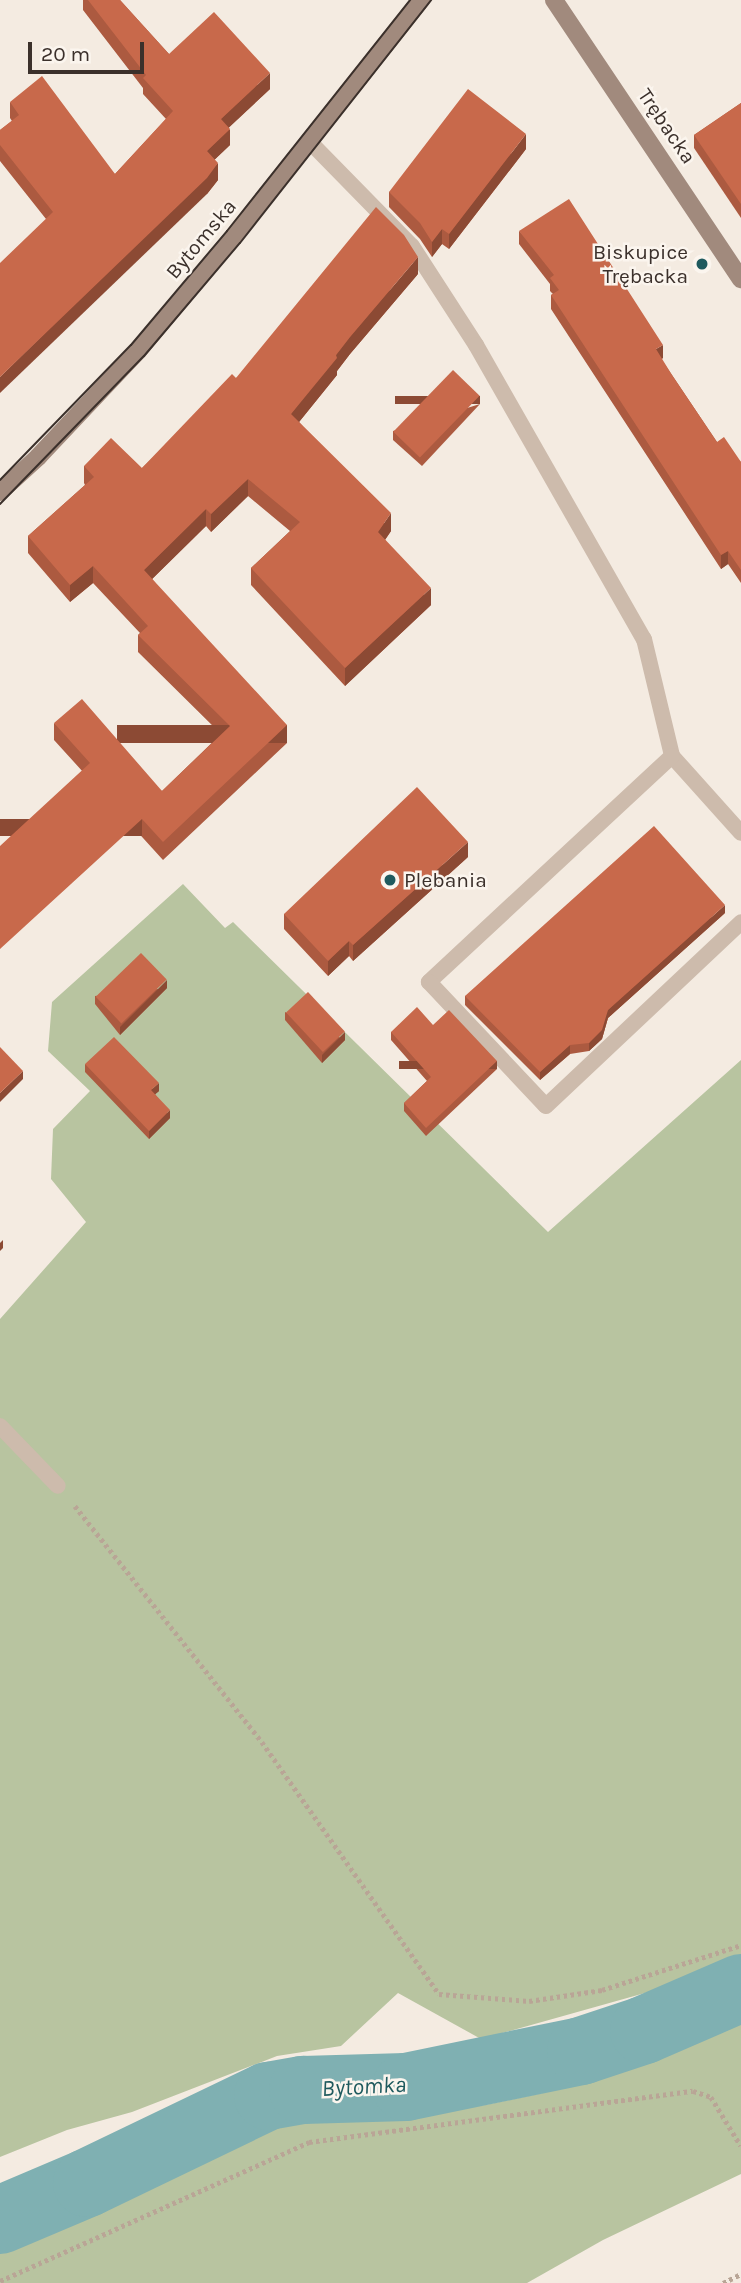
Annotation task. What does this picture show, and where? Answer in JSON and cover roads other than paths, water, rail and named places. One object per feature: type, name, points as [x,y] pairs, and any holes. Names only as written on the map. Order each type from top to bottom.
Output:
[{"type":"street","name":"Bytomska","points":[[0,492],[38,457],[138,351],[421,0]]},
{"type":"street","name":"Trębacka","points":[[554,0],[741,279]]},
{"type":"lane","points":[[309,141],[412,246],[476,345],[644,639],[673,756],[741,833]]},
{"type":"lane","points":[[673,756],[429,982],[546,1105],[741,922]]},
{"type":"lane","points":[[0,1426],[58,1486]]},
{"type":"waterway","name":"Bytomka","points":[[0,2220],[87,2183],[268,2096],[303,2090],[406,2087],[581,2051],[644,2030],[741,1988]]},
{"type":"tram line","points":[[0,480],[131,345],[227,231],[410,0]]},
{"type":"tram line","points":[[0,504],[144,356],[240,243],[431,0]]},
{"type":"place","name":"Biskupice Trębacka","points":[[702,264]]},
{"type":"place","name":"Plebania","points":[[390,880]]}]
